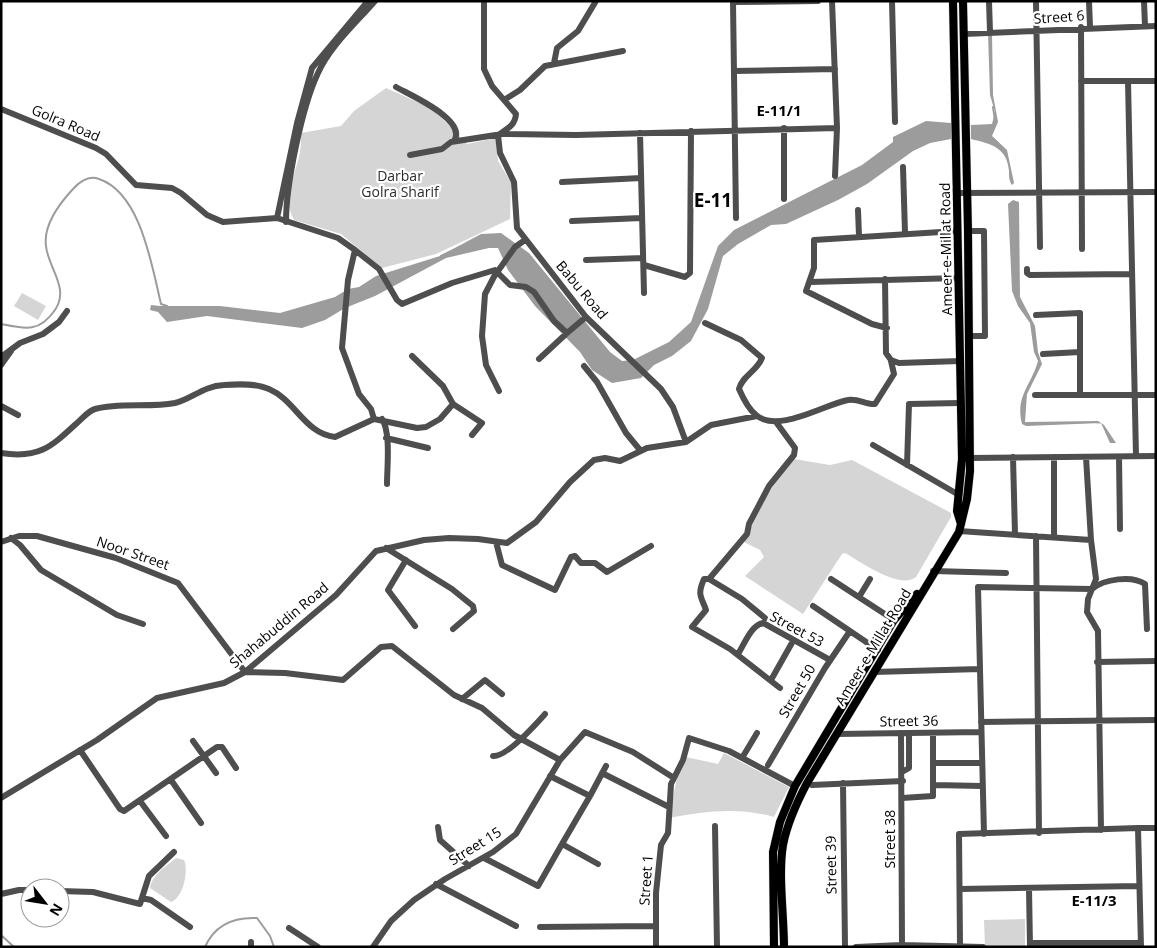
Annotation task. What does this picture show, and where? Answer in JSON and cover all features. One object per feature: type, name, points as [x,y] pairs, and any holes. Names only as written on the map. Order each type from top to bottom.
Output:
[{"type":"main road","name":"Ameer-e-Millat Road","points":[[953,1],[958,194],[960,403],[966,458]]},
{"type":"main road","name":"Ameer-e-Millat Road","points":[[960,529],[957,511],[966,458],[970,336],[963,1]]},
{"type":"main road","points":[[960,336],[970,336]]},
{"type":"main road","points":[[922,590],[960,529],[968,490],[966,458]]},
{"type":"main road","name":"Ameer-e-Millat Road","points":[[774,947],[774,852],[780,822],[795,786],[878,650],[894,620],[907,603],[922,590]]},
{"type":"main road","name":"Ameer-e-Millat Road","points":[[784,947],[783,845],[790,821],[807,783],[922,590]]},
{"type":"main road","points":[[829,728],[837,734]]},
{"type":"street","points":[[277,218],[297,123],[312,68],[368,1]]},
{"type":"street","points":[[286,222],[286,199],[302,127],[318,72],[335,48],[375,1]]},
{"type":"street","points":[[484,1],[484,68],[492,86],[516,114],[515,121],[498,135]]},
{"type":"street","points":[[554,63],[557,48],[578,31],[596,1]]},
{"type":"street","points":[[728,1],[818,1]]},
{"type":"street","points":[[832,1],[836,128],[835,176]]},
{"type":"street","points":[[892,1],[895,122]]},
{"type":"street","points":[[989,1],[990,32]]},
{"type":"street","points":[[1036,1],[1040,247]]},
{"type":"street","points":[[1089,1],[1090,27]]},
{"type":"street","points":[[1144,1],[1145,26]]},
{"type":"street","points":[[733,2],[736,218]]},
{"type":"street","name":"Street 6","points":[[964,34],[1037,32],[1081,27],[1156,26]]},
{"type":"street","points":[[1081,27],[1082,249]]},
{"type":"street","points":[[504,100],[520,90],[545,66],[623,51]]},
{"type":"street","points":[[734,71],[834,69]]},
{"type":"street","points":[[1081,81],[1156,80]]},
{"type":"street","points":[[1128,81],[1136,456]]},
{"type":"street","points":[[396,87],[427,104],[446,119],[456,130],[457,137],[454,141]]},
{"type":"street","name":"Golra Road","points":[[1,109],[96,148],[106,154],[136,185],[172,188],[181,192],[215,220],[231,223],[264,217],[277,218],[338,238],[379,269],[397,300],[404,304],[452,283],[490,270],[497,271]]},
{"type":"street","points":[[784,128],[784,199]]},
{"type":"street","points":[[410,155],[442,149],[454,141],[498,135],[836,128]]},
{"type":"street","points":[[586,260],[644,261],[685,277],[690,274],[690,131]]},
{"type":"street","points":[[640,133],[644,293]]},
{"type":"street","name":"Babu Road","points":[[498,135],[500,153],[514,182],[517,228],[586,316],[661,389],[673,407],[686,442]]},
{"type":"street","points":[[903,167],[905,233]]},
{"type":"street","points":[[562,182],[640,178]]},
{"type":"street","points":[[958,194],[1156,192]]},
{"type":"street","points":[[858,210],[859,236]]},
{"type":"street","points":[[572,221],[641,218]]},
{"type":"street","points":[[886,328],[872,324],[806,291],[814,268],[814,240],[957,231]]},
{"type":"street","points":[[968,231],[984,231],[985,336],[970,336]]},
{"type":"street","points":[[499,391],[486,365],[482,336],[485,294],[497,271],[514,247],[525,240]]},
{"type":"street","points":[[355,250],[341,336],[344,358],[360,396],[369,406],[374,419]]},
{"type":"street","points":[[1027,269],[1027,274],[1132,274]]},
{"type":"street","points":[[497,271],[510,285],[526,287],[534,292],[554,321],[569,331]]},
{"type":"street","points":[[810,282],[958,278]]},
{"type":"street","points":[[650,546],[607,572],[596,564],[581,563],[575,556],[571,557],[555,590],[502,565],[496,542],[507,543],[524,532],[544,513],[578,474],[594,460],[605,458],[620,461],[640,450],[686,442],[710,425],[757,416],[776,422],[825,409],[848,400],[875,404],[894,374],[891,360],[886,353],[885,279]]},
{"type":"street","points":[[1,357],[22,342],[43,334],[59,322],[68,310]]},
{"type":"street","points":[[1036,315],[1080,313],[1080,394]]},
{"type":"street","points":[[539,359],[586,316]]},
{"type":"street","points":[[705,323],[741,340],[762,358],[758,367],[739,386],[746,402],[757,416]]},
{"type":"street","points":[[1,364],[12,350]]},
{"type":"street","points":[[1043,354],[1080,352]]},
{"type":"street","points":[[412,356],[443,386],[453,404],[482,423],[472,435]]},
{"type":"street","points":[[891,360],[899,363],[960,361]]},
{"type":"street","points":[[584,366],[597,382],[626,432],[640,450]]},
{"type":"street","points":[[1,453],[23,456],[40,452],[95,409],[173,403],[198,391],[221,385],[251,385],[269,388],[306,422],[329,436],[335,437],[374,419],[422,428],[440,419],[453,404]]},
{"type":"street","points":[[1036,395],[1156,395]]},
{"type":"street","points":[[908,465],[909,404],[960,403]]},
{"type":"street","points":[[1,406],[18,415]]},
{"type":"street","points":[[382,419],[386,438],[387,484]]},
{"type":"street","points":[[776,422],[794,448],[794,455],[769,486],[749,524],[747,534],[709,578],[704,579],[700,601],[706,610],[696,620],[692,628],[738,654],[780,688]]},
{"type":"street","points":[[386,438],[428,448]]},
{"type":"street","points":[[873,445],[959,495]]},
{"type":"street","points":[[966,458],[1156,456]]},
{"type":"street","points":[[1013,457],[1015,534]]},
{"type":"street","points":[[1054,457],[1054,537]]},
{"type":"street","points":[[1086,457],[1091,540],[1096,579],[1092,589],[1088,612],[1098,631],[1100,830]]},
{"type":"street","points":[[1119,457],[1120,530]]},
{"type":"street","points":[[960,529],[1091,540]]},
{"type":"street","name":"Noor Street","points":[[1,542],[11,538],[29,535],[37,536],[116,558],[178,583],[245,672]]},
{"type":"street","points":[[1036,536],[1035,586],[1039,833]]},
{"type":"street","points":[[11,538],[20,545],[41,570],[117,614],[143,624]]},
{"type":"street","name":"Shahabuddin Road","points":[[1,798],[80,750],[158,698],[224,682],[245,672],[336,595],[370,555],[386,548],[424,540],[472,538],[496,542]]},
{"type":"street","points":[[386,548],[452,589],[473,606],[474,612],[453,629]]},
{"type":"street","points":[[406,560],[388,590],[415,626]]},
{"type":"street","points":[[934,571],[1006,573]]},
{"type":"street","points":[[709,578],[748,603],[765,618]]},
{"type":"street","points":[[831,579],[894,620]]},
{"type":"street","points":[[859,597],[870,579]]},
{"type":"street","points":[[984,834],[978,587],[1035,586],[1092,589],[1108,580],[1139,580],[1145,584],[1147,629]]},
{"type":"street","points":[[813,606],[878,650]]},
{"type":"street","name":"Street 53","points":[[738,654],[752,630],[760,623],[830,660]]},
{"type":"street","name":"Street 50","points":[[768,765],[830,660],[850,631]]},
{"type":"street","points":[[771,680],[793,641]]},
{"type":"street","points":[[245,672],[285,673],[343,680],[381,647],[392,646],[448,691],[482,708],[521,738],[560,760]]},
{"type":"street","points":[[1098,662],[1156,661]]},
{"type":"street","points":[[874,672],[980,669]]},
{"type":"street","points":[[462,699],[485,680],[502,694]]},
{"type":"street","points":[[493,756],[500,756],[545,714]]},
{"type":"street","points":[[981,722],[1156,720]]},
{"type":"street","name":"Street 15","points":[[372,947],[404,908],[436,884],[484,858],[520,830],[560,760],[585,732],[634,752],[674,778]]},
{"type":"street","name":"Street 36","points":[[837,734],[981,732]]},
{"type":"street","points":[[757,733],[742,758],[795,786]]},
{"type":"street","points":[[902,772],[909,768],[909,733]]},
{"type":"street","points":[[902,798],[930,798],[934,793],[933,733]]},
{"type":"street","name":"Street 38","points":[[901,734],[902,945]]},
{"type":"street","name":"Street 1","points":[[656,947],[661,845],[668,833],[669,807],[674,778],[683,760],[688,738],[729,751],[742,758]]},
{"type":"street","points":[[193,741],[216,772]]},
{"type":"street","points":[[80,750],[120,809],[124,811],[171,780],[203,755],[220,746],[236,768]]},
{"type":"street","points":[[933,763],[982,763]]},
{"type":"street","points":[[484,858],[538,886],[606,766]]},
{"type":"street","points":[[602,773],[669,807]]},
{"type":"street","points":[[550,776],[590,796]]},
{"type":"street","points":[[171,780],[201,823]]},
{"type":"street","points":[[807,783],[812,785],[902,781]]},
{"type":"street","name":"Street 39","points":[[843,783],[845,947]]},
{"type":"street","points":[[934,785],[982,786]]},
{"type":"street","points":[[140,801],[166,836]]},
{"type":"street","points":[[714,826],[716,947]]},
{"type":"street","points":[[438,827],[440,840],[447,849],[469,866]]},
{"type":"street","points":[[1029,888],[1030,945],[1141,945],[1138,828]]},
{"type":"street","points":[[960,945],[959,834],[1156,828]]},
{"type":"street","points":[[562,844],[598,864]]},
{"type":"street","points":[[70,891],[93,892],[140,904],[149,876],[174,852]]},
{"type":"street","points":[[436,884],[516,926]]},
{"type":"street","points":[[960,889],[1139,886]]},
{"type":"street","points":[[1,894],[20,890]]},
{"type":"street","points":[[142,898],[151,900],[190,927]]},
{"type":"street","points":[[540,927],[656,926]]},
{"type":"street","points":[[289,928],[318,947]]},
{"type":"street","points":[[856,947],[902,945],[982,947]]},
{"type":"green space","name":"Darbar Golra Sharif","points":[[386,88],[433,109],[467,144],[496,138],[498,161],[511,182],[510,219],[436,254],[382,268],[341,234],[294,220],[290,211],[289,194],[300,152],[301,133],[341,126],[354,111]]},
{"type":"green space","points":[[22,293],[46,306],[38,320],[14,306]]},
{"type":"green space","points":[[794,459],[830,465],[852,460],[951,513],[951,517],[916,577],[909,580],[900,580],[891,577],[870,568],[845,553],[842,554],[803,614],[745,576],[764,557],[760,550],[744,542],[768,493]]},
{"type":"green space","points":[[724,753],[789,787],[774,817],[748,812],[722,811],[695,813],[669,818],[678,772],[686,757],[718,764]]},
{"type":"green space","points":[[176,858],[184,860],[186,871],[182,890],[171,902],[150,888],[156,875]]},
{"type":"green space","points":[[1025,919],[1025,947],[985,947],[984,920]]},
{"type":"shaded area","points":[[988,33],[992,33],[993,95],[998,122],[992,136],[1007,150],[1014,183],[1012,185],[1009,178],[1008,163],[1001,152],[991,145],[971,139],[971,125],[992,124],[995,112],[990,95]]},
{"type":"shaded area","points":[[926,121],[951,123],[951,139],[930,143],[913,151],[867,184],[838,200],[786,224],[771,225],[738,244],[723,256],[708,309],[691,341],[672,356],[654,365],[641,378],[612,383],[592,370],[580,352],[535,306],[508,270],[498,248],[489,248],[446,258],[375,296],[345,308],[325,320],[302,328],[207,316],[167,322],[158,312],[150,310],[151,305],[220,306],[280,313],[335,297],[348,289],[359,287],[376,276],[440,256],[481,234],[501,233],[529,253],[610,352],[622,361],[633,360],[669,342],[691,322],[718,246],[734,230],[862,165],[893,142],[893,137]]},
{"type":"shaded area","points":[[1013,200],[1019,202],[1020,297],[1035,326],[1038,352],[1042,364],[1027,394],[1025,422],[1098,421],[1101,423],[1026,426],[1022,424],[1020,414],[1022,398],[1038,361],[1034,352],[1030,323],[1018,306],[1012,291],[1008,204]]},
{"type":"shaded area","points":[[1101,423],[1104,425],[1116,443],[1110,443]]},
{"type":"waterway","points":[[993,107],[995,120]]},
{"type":"waterway","points":[[990,136],[998,143]]},
{"type":"waterway","points":[[1,324],[31,328],[43,323],[55,310],[60,294],[57,278],[46,246],[47,230],[58,208],[75,186],[92,178],[99,179],[113,187],[125,199],[135,215],[149,252],[161,304],[167,306]]},
{"type":"waterway","points":[[441,256],[462,246]]},
{"type":"waterway","points":[[205,947],[209,939],[220,927],[233,921],[249,918],[257,918],[270,936],[274,947]]},
{"type":"waterway","points":[[1,935],[14,947]]},
{"type":"district","name":"E-11/1","points":[[779,111]]},
{"type":"district","name":"E-11","points":[[713,200]]},
{"type":"district","name":"E-11/3","points":[[1094,901]]}]
